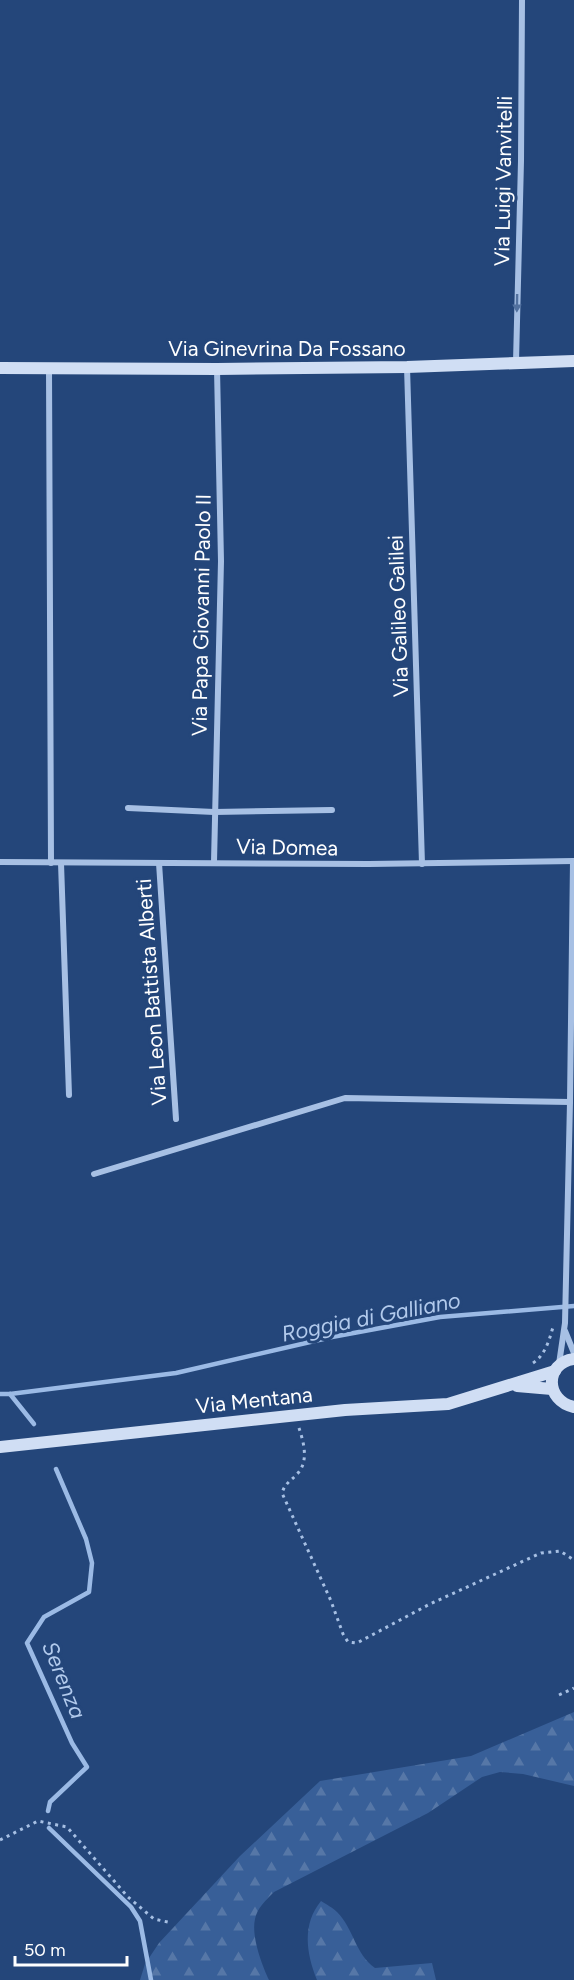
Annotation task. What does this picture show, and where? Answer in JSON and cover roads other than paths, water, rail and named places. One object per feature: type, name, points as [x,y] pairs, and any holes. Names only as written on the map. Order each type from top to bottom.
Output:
[{"type":"street","name":"Via Luigi Vanvitelli","points":[[516,362],[522,0]]},
{"type":"street","name":"Via Ginevrina Da Fossano","points":[[0,368],[407,367],[574,361]]},
{"type":"street","name":"Via Galileo Galilei","points":[[407,367],[422,864]]},
{"type":"street","points":[[49,368],[51,863]]},
{"type":"street","name":"Via Papa Giovanni Paolo II","points":[[214,862],[221,561],[217,369]]},
{"type":"street","points":[[128,808],[214,812],[332,810]]},
{"type":"street","name":"Via Domea","points":[[0,862],[422,864],[574,861]]},
{"type":"street","points":[[574,861],[565,1327],[557,1368],[552,1376],[552,1389],[560,1401],[574,1407]]},
{"type":"street","points":[[62,863],[69,1095]]},
{"type":"street","name":"Via Leon Battista Alberti","points":[[159,863],[176,1119]]},
{"type":"street","points":[[94,1174],[345,1098],[570,1102]]},
{"type":"street","points":[[565,1327],[574,1353]]},
{"type":"street","name":"Via Mentana","points":[[0,1447],[345,1410],[448,1404],[510,1386],[574,1359]]},
{"type":"street","name":"Via Mentana","points":[[510,1386],[552,1389]]},
{"type":"waterway","name":"Roggia di Galliano","points":[[0,1394],[176,1373],[332,1337],[440,1317],[574,1306]]},
{"type":"waterway","name":"Serenza","points":[[10,1394],[34,1424]]},
{"type":"waterway","name":"Serenza","points":[[48,1811],[50,1802],[87,1767],[72,1743],[27,1643],[44,1617],[89,1592],[92,1563],[86,1539],[56,1469]]},
{"type":"waterway","name":"Serenza","points":[[49,1828],[131,1907],[140,1921],[151,1980]]}]
